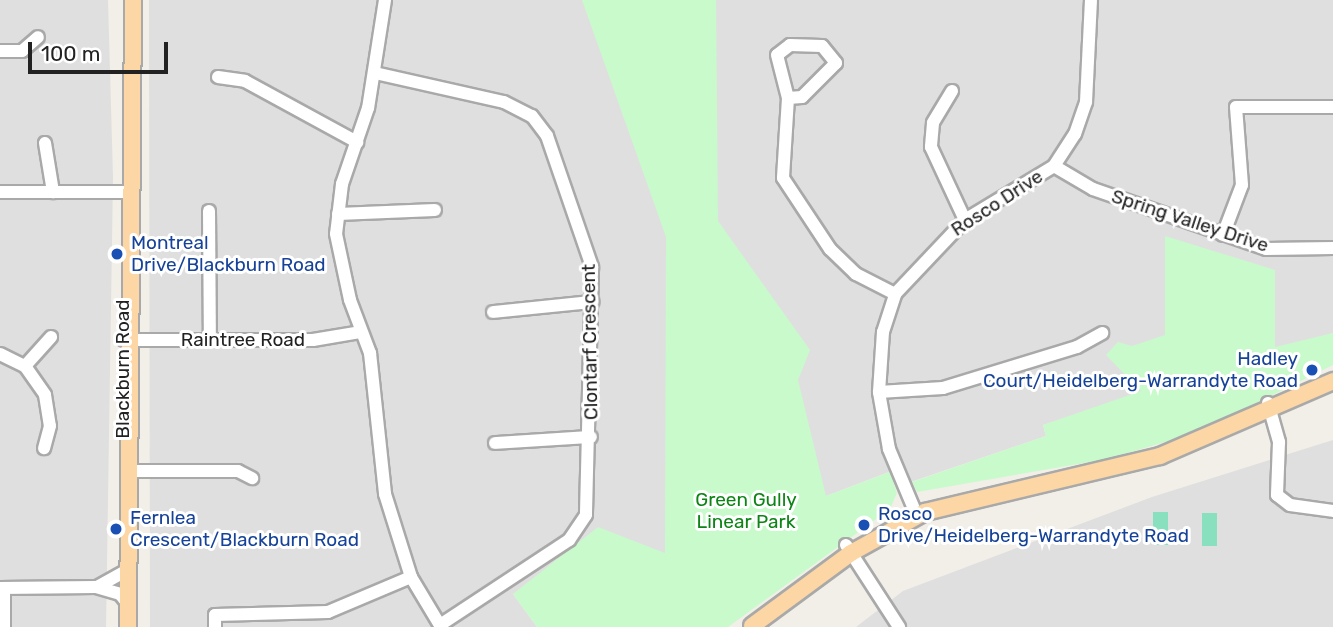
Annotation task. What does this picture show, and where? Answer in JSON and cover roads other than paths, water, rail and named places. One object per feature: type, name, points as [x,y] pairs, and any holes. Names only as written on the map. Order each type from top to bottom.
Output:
[{"type":"main road","name":"Blackburn Road","points":[[124,0],[128,192],[129,569]]},
{"type":"main road","name":"Blackburn Road","points":[[128,192],[133,0]]},
{"type":"main road","name":"Blackburn Road","points":[[128,340],[132,471],[128,627]]},
{"type":"main road","points":[[751,626],[849,549],[915,512],[971,490],[1108,471],[1207,438],[1333,372]]},
{"type":"main road","points":[[1269,406],[1333,381]]},
{"type":"street","points":[[385,0],[375,73],[338,214],[336,234],[361,332],[370,354],[384,494],[411,577],[440,626]]},
{"type":"street","name":"Rosco Drive","points":[[915,512],[889,449],[879,392],[882,341],[895,294],[965,219],[1054,166],[1086,102],[1091,0]]},
{"type":"street","points":[[0,51],[22,51],[38,37]]},
{"type":"street","points":[[788,98],[802,97],[836,63],[822,46],[790,45],[777,55],[788,98],[783,178],[830,249],[856,274],[895,294]]},
{"type":"street","name":"Clontarf Crescent","points":[[375,73],[504,102],[532,116],[547,136],[592,267],[589,500],[578,530],[440,626]]},
{"type":"street","points":[[218,77],[245,81],[357,142]]},
{"type":"street","points":[[952,91],[933,123],[931,147],[965,219]]},
{"type":"street","points":[[1223,235],[1242,185],[1236,107],[1333,107]]},
{"type":"street","points":[[45,143],[53,192]]},
{"type":"street","name":"Spring Valley Drive","points":[[1054,166],[1093,189],[1266,249],[1333,248]]},
{"type":"street","points":[[0,191],[128,192]]},
{"type":"street","points":[[338,214],[435,210]]},
{"type":"street","points":[[209,211],[209,340]]},
{"type":"street","points":[[493,312],[592,302]]},
{"type":"street","name":"Raintree Road","points":[[128,340],[313,340],[361,332]]},
{"type":"street","points":[[879,392],[943,388],[1077,347],[1102,333]]},
{"type":"street","points":[[25,366],[51,337]]},
{"type":"street","points":[[0,355],[25,366],[49,411],[44,448]]},
{"type":"street","points":[[1269,406],[1279,442],[1276,495],[1290,505],[1333,511]]},
{"type":"street","points":[[495,443],[591,438]]},
{"type":"street","points":[[132,471],[238,471],[253,478]]},
{"type":"street","points":[[849,549],[899,627]]},
{"type":"street","points":[[96,587],[129,569]]},
{"type":"street","points":[[215,627],[215,615],[328,612],[411,577]]},
{"type":"street","points":[[4,627],[2,588],[96,587],[120,594],[128,604]]},
{"type":"street","points":[[328,612],[329,627]]},
{"type":"place","name":"Montreal Drive/Blackburn Road","points":[[117,254]]},
{"type":"place","name":"Hadley Court/Heidelberg-Warrandyte Road","points":[[1312,370]]},
{"type":"place","name":"Rosco Drive/Heidelberg-Warrandyte Road","points":[[864,525]]},
{"type":"place","name":"Fernlea Crescent/Blackburn Road","points":[[116,529]]},
{"type":"park label","name":"Green Gully Linear Park","points":[[746,511]]}]
